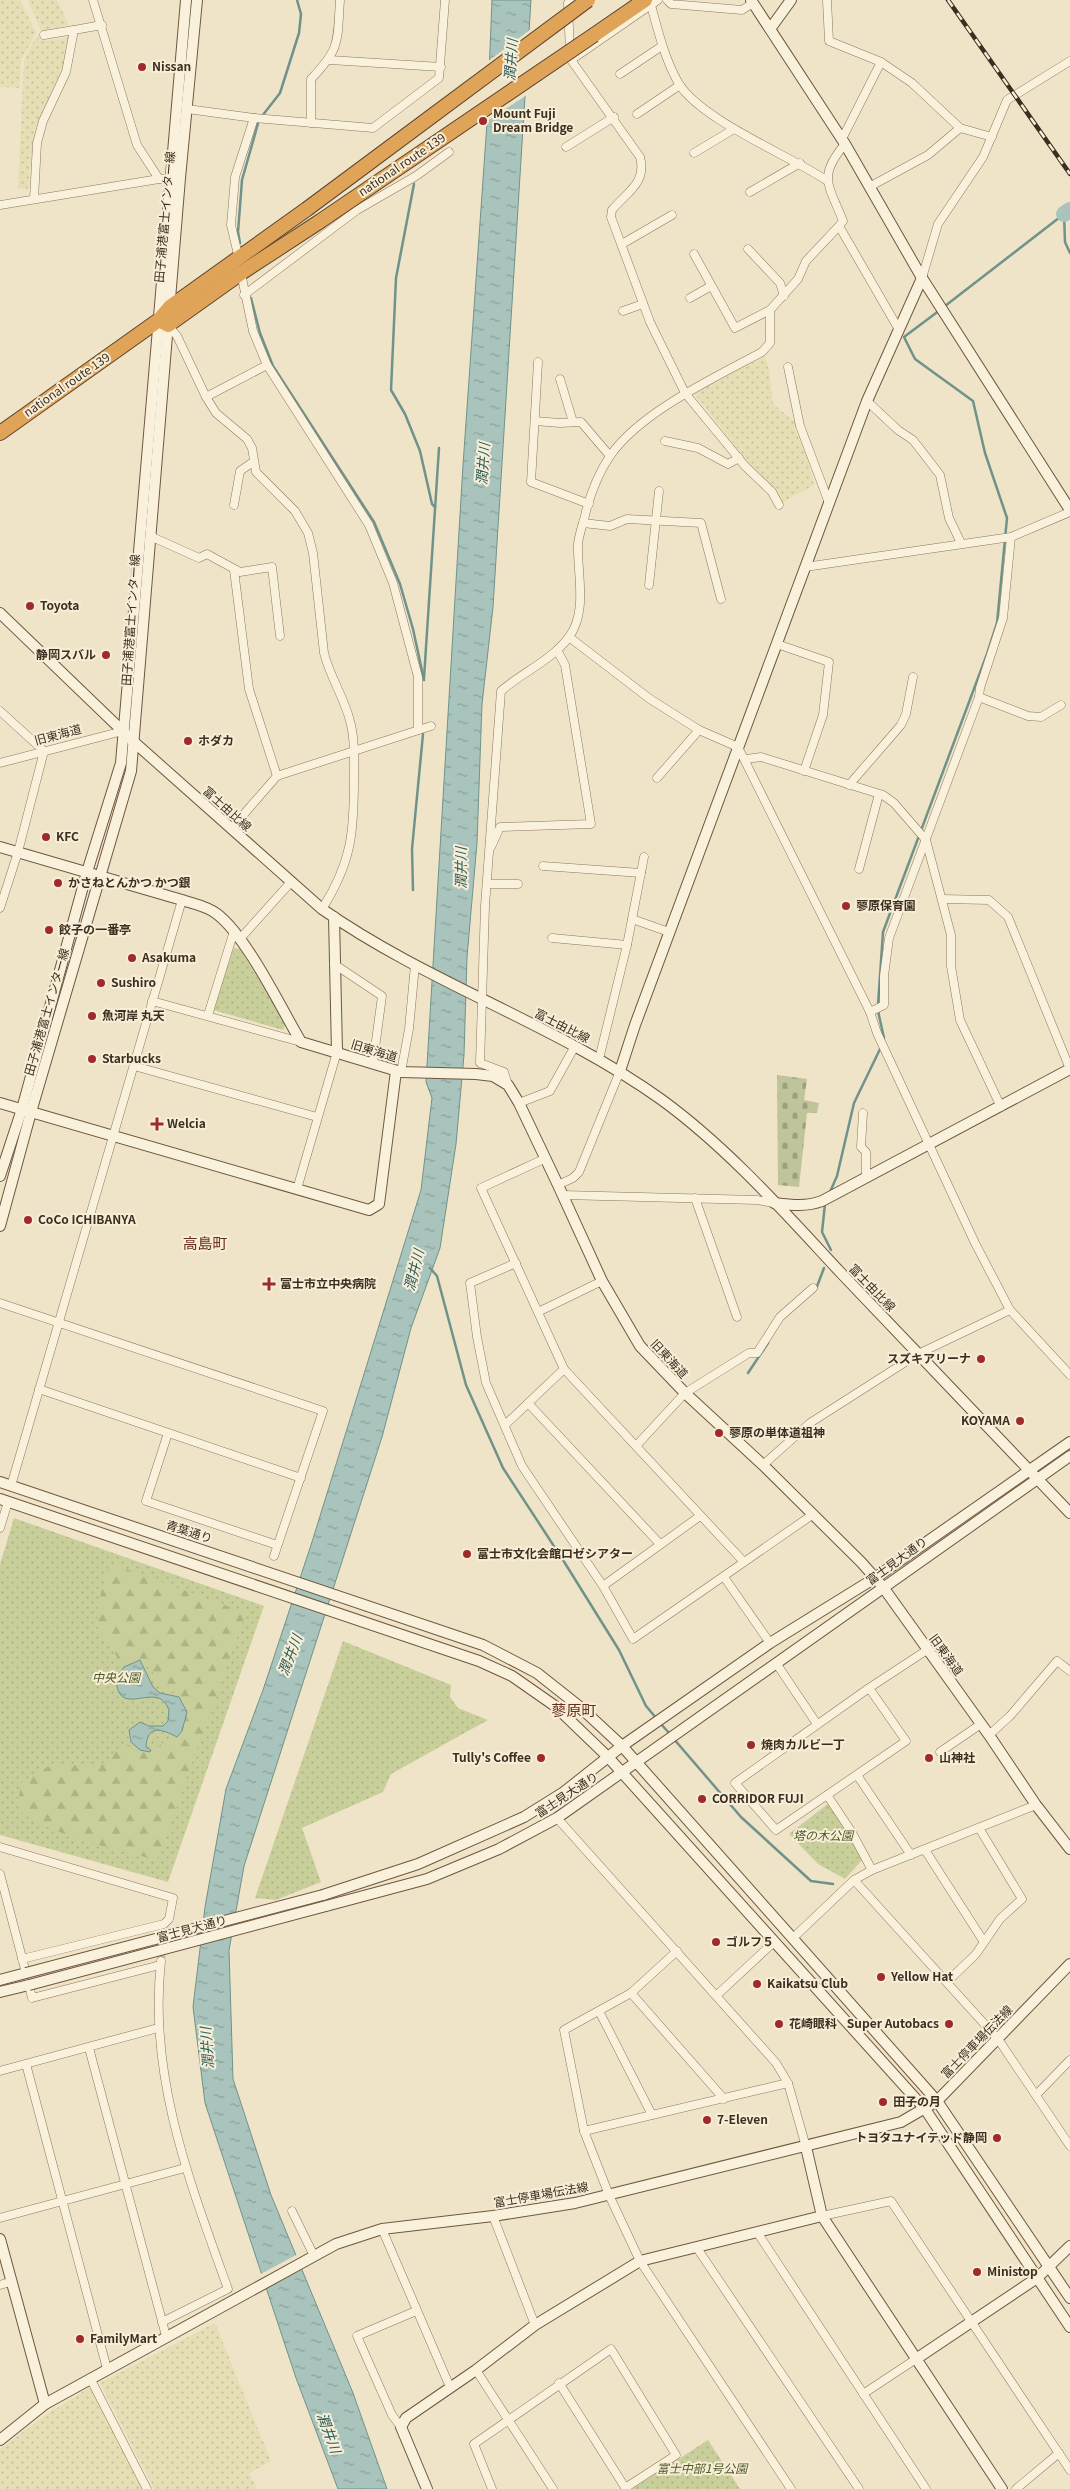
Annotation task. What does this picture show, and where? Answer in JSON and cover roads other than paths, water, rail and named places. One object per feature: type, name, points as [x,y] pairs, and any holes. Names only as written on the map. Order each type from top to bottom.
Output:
[{"type":"highway","name":"national route 139","points":[[164,323],[170,307],[239,259],[588,0]]},
{"type":"highway","name":"national route 139","points":[[0,433],[319,222],[594,35],[651,2]]},
{"type":"street","points":[[93,0],[137,145],[169,178]]},
{"type":"street","name":"田子浦港富士インター線","points":[[0,1176],[26,1111],[131,771],[150,536],[164,323],[169,178],[186,0]]},
{"type":"street","name":"田子浦港富士インター線","points":[[170,307],[169,178],[187,110],[197,0]]},
{"type":"street","points":[[311,123],[311,79],[330,60],[336,46],[340,0]]},
{"type":"street","points":[[187,110],[254,118],[373,128],[439,78],[445,0]]},
{"type":"street","points":[[573,0],[568,3],[571,60],[614,117],[640,156],[642,164],[641,175],[636,186],[612,210],[611,217],[643,304],[685,393],[739,458],[772,492],[779,505]]},
{"type":"street","points":[[667,0],[671,4],[742,10],[752,1],[843,141],[871,186],[922,278],[1070,511],[1007,537],[806,567]]},
{"type":"street","points":[[770,29],[791,0]]},
{"type":"street","points":[[826,0],[830,41],[881,62],[912,83],[960,128],[992,137]]},
{"type":"street","points":[[571,60],[651,2],[662,46],[680,84],[694,99],[734,128],[800,163],[826,180],[843,221],[806,260],[798,279],[770,310],[734,328],[694,254]]},
{"type":"street","points":[[44,35],[102,25]]},
{"type":"street","points":[[34,199],[37,143],[43,121],[66,72],[74,30]]},
{"type":"street","points":[[620,74],[662,46]]},
{"type":"street","points":[[330,60],[441,67]]},
{"type":"street","points":[[558,1185],[573,1178],[579,1172],[620,1071],[669,932],[776,644],[868,401],[898,328],[922,278],[938,224],[982,157],[1006,100],[1070,61]]},
{"type":"street","points":[[826,180],[832,159],[843,141],[881,62]]},
{"type":"street","points":[[637,114],[680,84]]},
{"type":"street","points":[[566,147],[614,117]]},
{"type":"street","points":[[239,259],[231,225],[235,177],[254,118]]},
{"type":"street","points":[[694,153],[734,128]]},
{"type":"street","points":[[871,186],[928,155],[960,128]]},
{"type":"street","points":[[244,295],[358,210],[416,176],[449,152]]},
{"type":"street","points":[[750,192],[800,163]]},
{"type":"street","points":[[0,205],[169,178]]},
{"type":"street","points":[[622,244],[672,215]]},
{"type":"street","points":[[839,226],[898,328]]},
{"type":"street","points":[[748,249],[780,283],[784,296]]},
{"type":"street","points":[[241,273],[244,295],[253,331],[267,365],[372,533],[393,583],[418,677],[418,730]]},
{"type":"street","points":[[690,298],[711,286]]},
{"type":"street","points":[[623,311],[643,304]]},
{"type":"street","points":[[508,1085],[504,1072],[480,1063],[479,998],[502,691],[518,676],[545,660],[569,637],[579,615],[578,540],[588,504],[610,456],[624,439],[685,393],[762,352],[770,343],[770,310]]},
{"type":"street","points":[[164,323],[177,336],[206,397],[216,413],[247,439],[252,448],[256,472],[295,511],[308,533],[313,553],[324,653],[327,666],[339,688],[351,721],[354,749],[353,836],[343,872],[322,909]]},
{"type":"street","name":"田子浦港富士インター線","points":[[0,1226],[26,1111],[87,872],[121,763],[164,323]]},
{"type":"street","points":[[538,362],[531,482],[588,504]]},
{"type":"street","points":[[206,397],[267,365]]},
{"type":"street","points":[[788,367],[800,426],[829,503]]},
{"type":"street","points":[[560,379],[573,422]]},
{"type":"street","points":[[868,401],[898,430],[913,440],[940,475],[949,518],[961,543]]},
{"type":"street","points":[[535,421],[581,422],[610,456]]},
{"type":"street","points":[[665,441],[698,448],[728,464],[739,458]]},
{"type":"street","points":[[234,505],[240,470],[253,462]]},
{"type":"street","points":[[650,585],[659,491]]},
{"type":"street","points":[[583,523],[610,526],[627,519],[701,523],[721,599]]},
{"type":"street","points":[[150,536],[199,558],[206,554],[234,570],[272,567],[280,636]]},
{"type":"street","points":[[870,1012],[884,1005],[884,976],[889,938],[980,697],[980,688],[1003,618],[1007,537]]},
{"type":"street","points":[[234,570],[249,688],[277,776]]},
{"type":"street","name":"富士由比線","points":[[0,613],[134,742],[322,909],[417,966],[620,1071],[702,1131],[774,1203],[1070,1513]]},
{"type":"street","points":[[569,637],[650,699],[699,730],[738,747],[746,759],[870,1012],[877,1033],[976,1243],[1010,1310],[1070,1376]]},
{"type":"street","points":[[776,644],[829,662],[823,715],[804,771]]},
{"type":"street","points":[[490,848],[493,846],[500,827],[591,824],[565,665],[557,650]]},
{"type":"street","points":[[849,786],[901,725],[906,714],[913,677]]},
{"type":"street","points":[[980,697],[1028,716],[1041,717],[1061,705]]},
{"type":"street","points":[[0,710],[44,751],[18,852],[0,908]]},
{"type":"street","points":[[231,829],[277,776],[354,749],[431,726]]},
{"type":"street","name":"旧東海道","points":[[0,763],[123,730]]},
{"type":"street","points":[[657,778],[699,730]]},
{"type":"street","points":[[746,759],[761,757],[879,794],[894,802],[926,840],[951,934],[951,966],[960,1020],[1001,1107]]},
{"type":"street","points":[[860,869],[879,794]]},
{"type":"street","points":[[0,847],[182,900],[207,908],[218,914],[237,935],[301,1042]]},
{"type":"street","points":[[599,1059],[627,945],[644,857]]},
{"type":"street","points":[[543,866],[641,873]]},
{"type":"street","points":[[208,1016],[237,935],[290,882]]},
{"type":"street","points":[[487,884],[518,884]]},
{"type":"street","points":[[563,1195],[696,1198],[791,1205],[812,1204],[822,1201],[930,1145],[1070,1069],[1008,917],[989,900],[942,899]]},
{"type":"street","points":[[11,1486],[182,900]]},
{"type":"street","name":"旧東海道","points":[[334,917],[337,1052],[399,1072],[476,1074],[492,1076],[508,1085],[519,1102],[602,1281],[628,1330],[640,1346],[684,1393],[763,1465],[883,1587],[989,1735],[1036,1805],[1068,1843]]},
{"type":"street","points":[[632,919],[669,932]]},
{"type":"street","points":[[552,938],[627,945]]},
{"type":"street","points":[[334,964],[382,996],[373,1063]]},
{"type":"street","points":[[0,1104],[369,1210],[379,1204],[399,1072],[409,1029],[417,966]]},
{"type":"street","points":[[152,1000],[337,1052],[297,1189]]},
{"type":"street","points":[[519,1102],[550,1091],[574,1046]]},
{"type":"street","points":[[134,1066],[317,1117]]},
{"type":"street","points":[[863,1113],[861,1147],[866,1152],[866,1177]]},
{"type":"street","points":[[544,1158],[481,1188],[564,1369],[744,1562]]},
{"type":"street","points":[[696,1198],[737,1317]]},
{"type":"street","points":[[516,1263],[470,1283],[477,1337],[486,1383],[522,1466],[603,1586],[633,1639],[724,1578],[812,1515]]},
{"type":"street","points":[[538,1312],[602,1281]]},
{"type":"street","points":[[636,1446],[684,1393],[749,1353],[757,1353],[780,1317],[813,1288]]},
{"type":"street","points":[[0,1303],[323,1411],[274,1556]]},
{"type":"street","points":[[763,1465],[810,1424],[918,1354],[1010,1310]]},
{"type":"street","points":[[505,1425],[564,1369]]},
{"type":"street","points":[[39,1389],[301,1478]]},
{"type":"street","points":[[528,1403],[660,1544]]},
{"type":"street","points":[[168,1433],[146,1501],[277,1545]]},
{"type":"street","name":"富士見大通り","points":[[0,1980],[322,1895],[418,1864],[498,1830],[564,1792],[622,1746],[770,1643],[875,1578],[1070,1442]]},
{"type":"street","name":"富士見大通り","points":[[0,1992],[427,1879],[499,1849],[557,1818],[1070,1456]]},
{"type":"street","name":"青葉通り","points":[[0,1482],[483,1645],[513,1659],[555,1686],[622,1746],[937,2101],[1070,2298]]},
{"type":"street","points":[[0,1528],[4,1500],[479,1661],[512,1676],[555,1706],[608,1757],[925,2110],[1070,2327]]},
{"type":"street","points":[[603,1586],[700,1516]]},
{"type":"street","points":[[724,1578],[770,1643]]},
{"type":"street","points":[[869,1688],[906,1741],[776,1830],[736,1783],[817,1724],[869,1688],[927,1650]]},
{"type":"street","points":[[989,1735],[1010,1716],[1057,1660],[1070,1671]]},
{"type":"street","points":[[776,1664],[817,1724]]},
{"type":"street","points":[[940,1752],[981,1724]]},
{"type":"street","points":[[857,1776],[911,1855]]},
{"type":"street","points":[[827,1795],[851,1831],[872,1870]]},
{"type":"street","points":[[793,1938],[854,1880],[872,1870],[1036,1805]]},
{"type":"street","points":[[557,1818],[776,2062],[788,2083],[806,2147],[822,2216],[1002,2489]]},
{"type":"street","points":[[948,1981],[976,1954],[1000,1919],[1022,1899],[979,1828]]},
{"type":"street","points":[[0,1847],[173,1898],[169,1919],[164,1924],[22,1960]]},
{"type":"street","points":[[925,1850],[984,1942]]},
{"type":"street","points":[[0,1874],[26,1973]]},
{"type":"street","points":[[854,1880],[948,1981],[998,2039],[1070,2146]]},
{"type":"street","points":[[717,1995],[774,1942]]},
{"type":"street","points":[[677,1951],[631,1993],[564,2030],[584,2131],[609,2195],[640,2261],[791,2489]]},
{"type":"street","points":[[29,1985],[32,1998],[160,1963],[158,2028],[168,2098],[185,2168],[228,2289],[162,2322]]},
{"type":"street","name":"富士停車場伝法線","points":[[0,2440],[45,2404],[336,2244],[382,2229],[493,2216],[575,2203],[901,2122],[925,2110],[937,2101],[1070,1964]]},
{"type":"street","points":[[631,1993],[724,2099]]},
{"type":"street","points":[[599,2011],[652,2115]]},
{"type":"street","points":[[0,2071],[158,2028]]},
{"type":"street","points":[[89,2048],[166,2336]]},
{"type":"street","points":[[1036,2095],[1070,2060]]},
{"type":"street","points":[[26,2064],[107,2369]]},
{"type":"street","points":[[584,2131],[788,2083]]},
{"type":"street","points":[[0,2218],[185,2168]]},
{"type":"street","points":[[402,2427],[406,2418],[476,2370],[534,2325],[640,2261],[891,2201],[1070,2470]]},
{"type":"street","points":[[292,2211],[311,2257]]},
{"type":"street","points":[[493,2216],[534,2325]]},
{"type":"street","points":[[382,2229],[450,2387]]},
{"type":"street","points":[[757,2232],[926,2489]]},
{"type":"street","points":[[0,2239],[5,2284],[45,2404]]},
{"type":"street","points":[[863,2394],[1037,2278],[1070,2246]]},
{"type":"street","points":[[697,2248],[859,2489]]},
{"type":"street","points":[[416,2311],[357,2336],[392,2415],[402,2427],[427,2489]]},
{"type":"street","points":[[492,2489],[474,2444],[559,2383],[611,2349],[676,2455],[626,2489],[559,2383]]},
{"type":"street","points":[[476,2370],[554,2489]]},
{"type":"street","points":[[90,2378],[147,2489]]},
{"type":"street","points":[[1016,2489],[1059,2453]]},
{"type":"water","name":"潤井川","points":[[492,0],[531,0],[493,607],[482,704],[477,843],[467,957],[464,1055],[456,1144],[440,1248],[411,1328],[382,1437],[244,1866],[229,1950],[233,2079],[271,2195],[353,2393],[387,2489],[338,2489],[296,2378],[205,2103],[193,2007],[205,1907],[226,1789],[263,1690],[312,1542],[421,1190],[432,1098],[426,1082],[463,465],[487,123]]},
{"type":"water","points":[[140,1660],[153,1687],[160,1693],[179,1697],[187,1712],[182,1731],[177,1737],[156,1730],[149,1735],[146,1747],[151,1750],[150,1752],[140,1750],[131,1742],[129,1730],[140,1722],[149,1726],[163,1726],[168,1721],[169,1709],[158,1698],[125,1698],[117,1688],[116,1677],[124,1667]]},
{"type":"waterway","points":[[240,243],[238,232],[242,180],[259,120],[280,93],[299,33],[301,14],[297,0]]},
{"type":"waterway","points":[[414,184],[396,278],[391,390],[405,414],[420,451],[432,504],[435,507]]},
{"type":"waterway","points":[[1064,214],[1070,210]]},
{"type":"waterway","points":[[1064,214],[1065,242],[1070,253]]},
{"type":"waterway","points":[[945,306],[1064,214]]},
{"type":"waterway","points":[[251,298],[260,333],[273,366],[374,522],[400,584],[413,629],[424,680]]},
{"type":"waterway","points":[[878,1005],[883,932],[997,623],[1007,518],[985,453],[973,401],[915,359],[904,337],[940,310]]},
{"type":"waterway","points":[[424,678],[439,448]]},
{"type":"waterway","points":[[413,890],[412,849],[423,734]]},
{"type":"waterway","points":[[878,1011],[884,1038],[883,1042]]},
{"type":"waterway","points":[[830,1192],[837,1176],[854,1103],[881,1047]]},
{"type":"waterway","points":[[825,1204],[822,1232],[831,1250]]},
{"type":"waterway","name":"潤井川","points":[[430,1268],[437,1276],[466,1385],[503,1468],[619,1650],[646,1706],[657,1719]]},
{"type":"waterway","points":[[816,1289],[824,1268]]},
{"type":"waterway","points":[[748,1373],[768,1343]]},
{"type":"waterway","points":[[660,1723],[670,1734]]},
{"type":"waterway","points":[[673,1738],[741,1817],[811,1881],[833,1884]]},
{"type":"tunnel","points":[[161,1961],[164,1924]]},
{"type":"railway","points":[[948,0],[1070,174]]},
{"type":"place","name":"Nissan","points":[[142,67]]},
{"type":"place","name":"Mount Fuji Dream Bridge","points":[[483,121]]},
{"type":"place","name":"Toyota","points":[[30,606]]},
{"type":"place","name":"静岡スバル","points":[[106,655]]},
{"type":"place","name":"ホダカ","points":[[188,741]]},
{"type":"place","name":"KFC","points":[[46,837]]},
{"type":"place","name":"かさねとんかつ かつ銀","points":[[58,883]]},
{"type":"place","name":"蓼原保育園","points":[[846,906]]},
{"type":"place","name":"餃子の一番亭","points":[[49,930]]},
{"type":"place","name":"Asakuma","points":[[132,958]]},
{"type":"place","name":"Sushiro","points":[[101,983]]},
{"type":"place","name":"魚河岸 丸天","points":[[92,1016]]},
{"type":"place","name":"Starbucks","points":[[92,1059]]},
{"type":"place","name":"Welcia","points":[[157,1124]]},
{"type":"place","name":"CoCo ICHIBANYA","points":[[28,1220]]},
{"type":"place","name":"富士市立中央病院","points":[[269,1284]]},
{"type":"place","name":"スズキアリーナ","points":[[981,1359]]},
{"type":"place","name":"KOYAMA","points":[[1020,1421]]},
{"type":"place","name":"蓼原の単体道祖神","points":[[719,1433]]},
{"type":"place","name":"富士市文化会館ロゼシアター","points":[[467,1554]]},
{"type":"place","name":"焼肉カルビ一丁","points":[[751,1745]]},
{"type":"place","name":"Tully's Coffee","points":[[541,1758]]},
{"type":"place","name":"山神社","points":[[929,1758]]},
{"type":"place","name":"CORRIDOR FUJI","points":[[702,1799]]},
{"type":"place","name":"ゴルフ５","points":[[716,1942]]},
{"type":"place","name":"Yellow Hat","points":[[881,1977]]},
{"type":"place","name":"Kaikatsu Club","points":[[757,1984]]},
{"type":"place","name":"花崎眼科","points":[[779,2024]]},
{"type":"place","name":"Super Autobacs","points":[[949,2024]]},
{"type":"place","name":"田子の月","points":[[883,2102]]},
{"type":"place","name":"7-Eleven","points":[[707,2120]]},
{"type":"place","name":"トヨタユナイテッド静岡","points":[[997,2138]]},
{"type":"place","name":"Ministop","points":[[977,2272]]},
{"type":"place","name":"FamilyMart","points":[[80,2339]]},
{"type":"district","name":"高島町","points":[[205,1244]]},
{"type":"district","name":"蓼原町","points":[[574,1711]]},
{"type":"park label","name":"中央公園","points":[[116,1678]]},
{"type":"park label","name":"塔の木公園","points":[[823,1836]]},
{"type":"park label","name":"富士中部1号公園","points":[[702,2469]]}]
